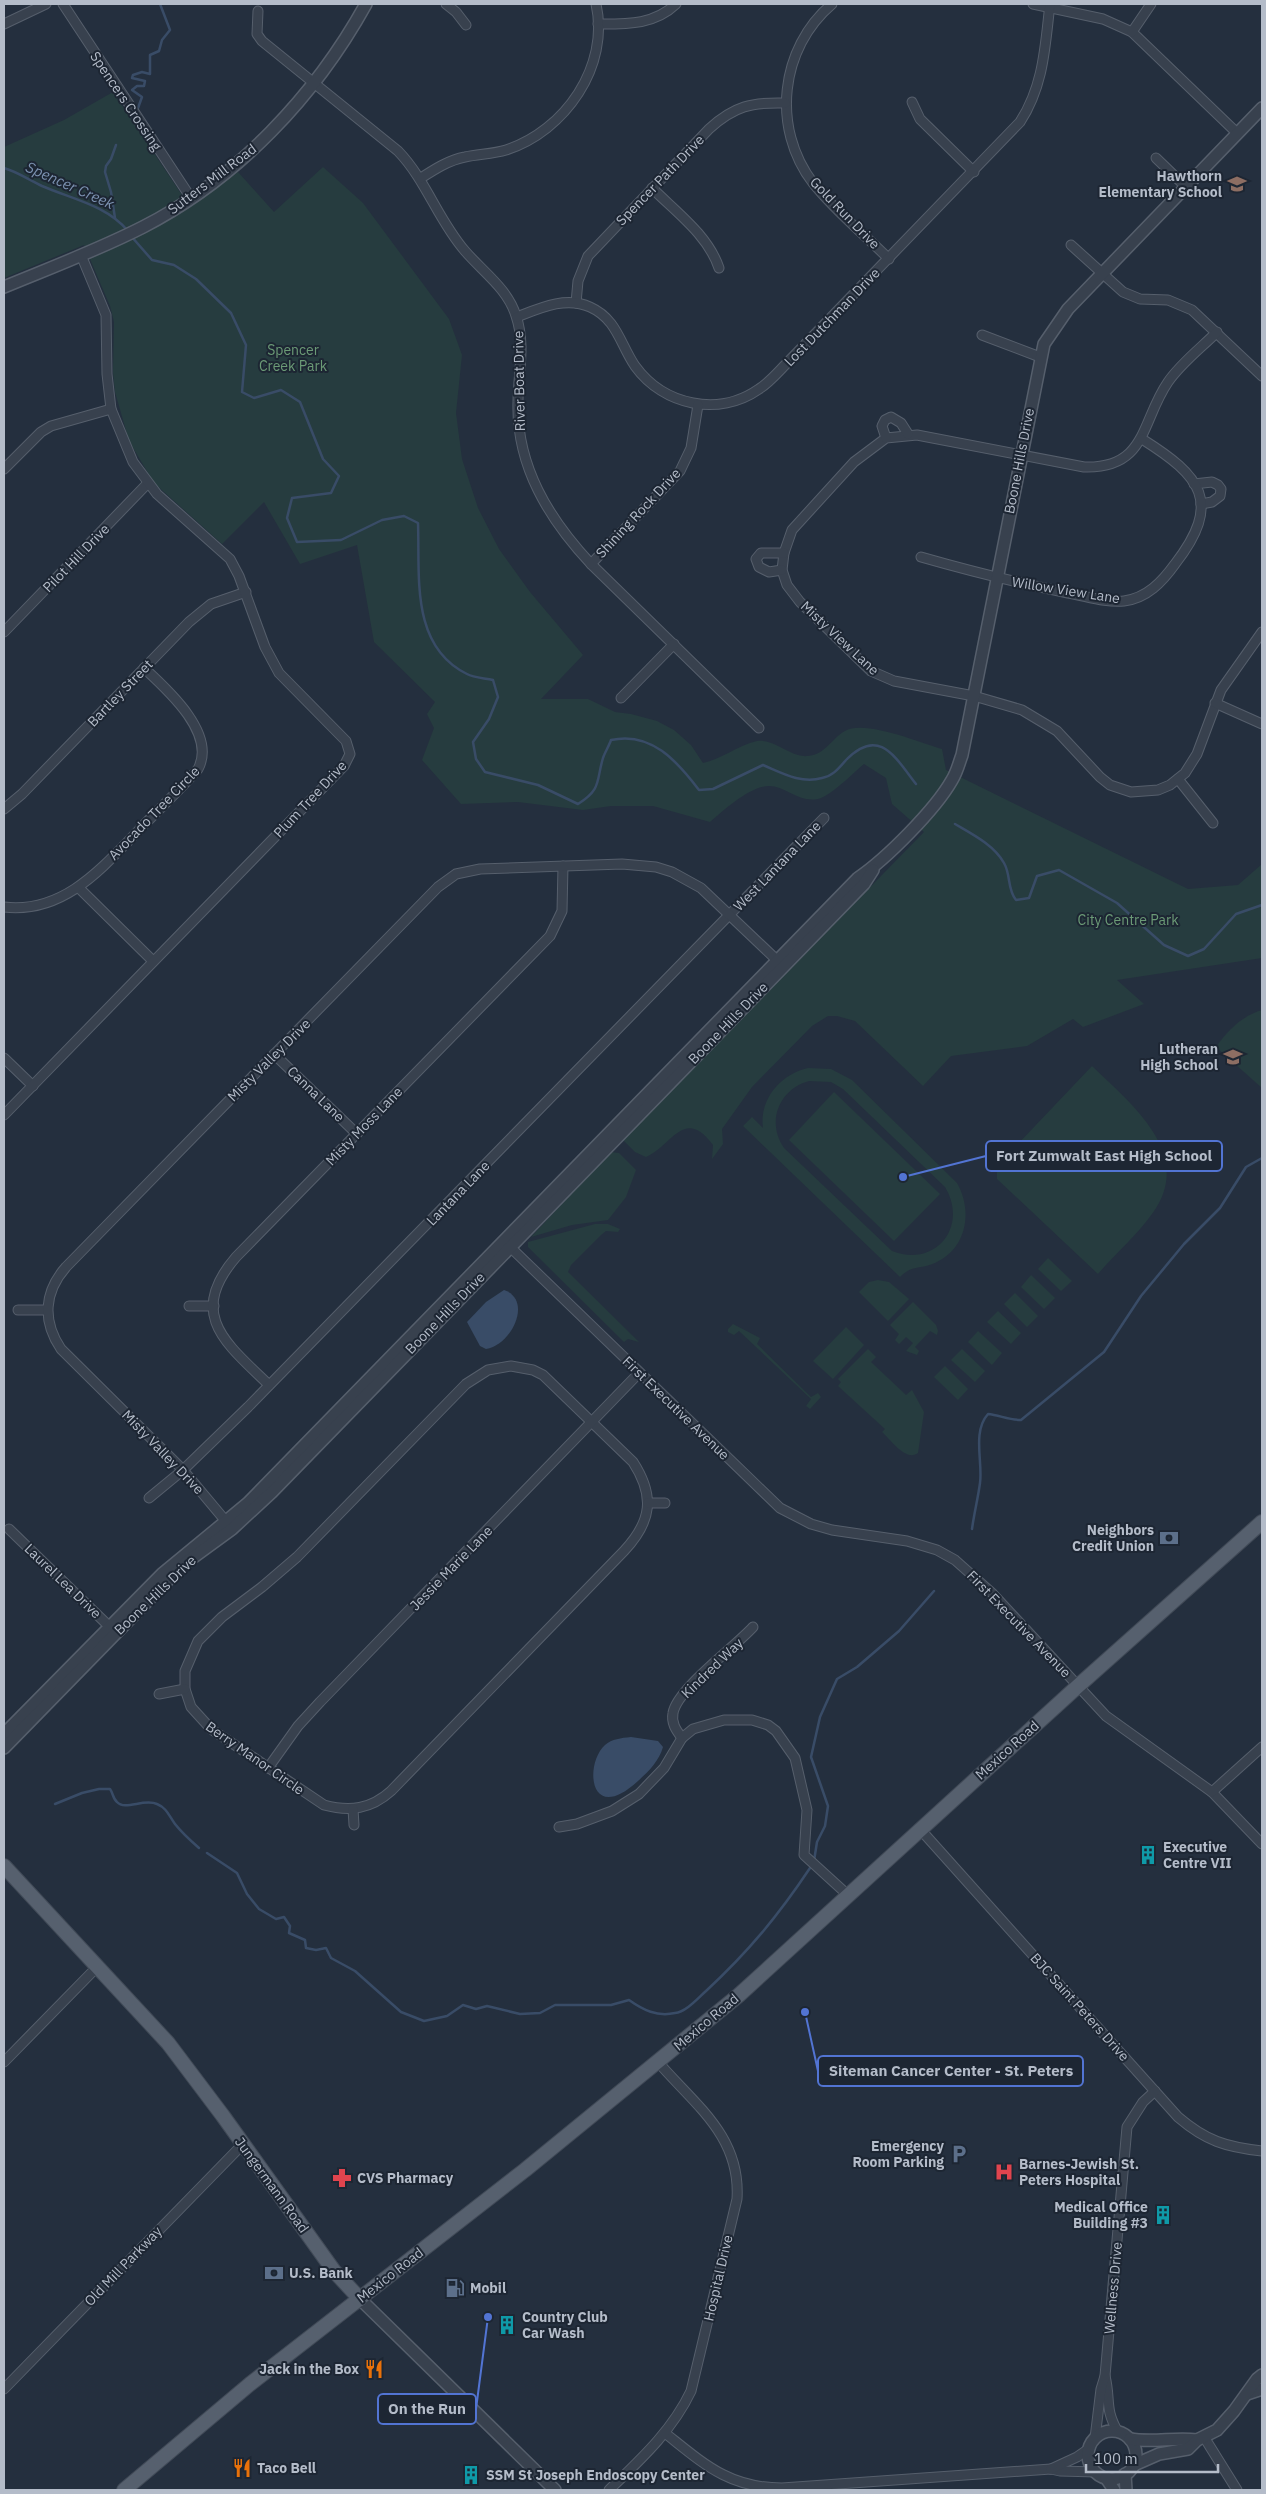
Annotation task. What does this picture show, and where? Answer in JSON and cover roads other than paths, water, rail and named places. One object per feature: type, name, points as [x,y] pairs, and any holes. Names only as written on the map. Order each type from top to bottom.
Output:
[{"type":"main road","name":"Mexico Road","points":[[124,2490],[217,2411],[658,2062],[739,1995],[1078,1686],[1262,1522]]},
{"type":"main road","name":"Jungermann Road","points":[[4,1866],[168,2044],[243,2144],[334,2271],[360,2299]]},
{"type":"street","points":[[4,24],[46,4]]},
{"type":"street","name":"Spencers Crossing","points":[[63,4],[191,198]]},
{"type":"street","name":"Sutters Mill Road","points":[[4,287],[146,226],[191,198],[257,146],[314,83],[341,46],[366,4]]},
{"type":"street","points":[[446,4],[456,12],[466,26]]},
{"type":"street","points":[[421,178],[451,161],[507,150],[535,136],[554,123],[571,105],[588,73],[594,56],[598,24],[596,4]]},
{"type":"street","points":[[598,24],[649,21],[660,16],[676,4]]},
{"type":"street","name":"Gold Run Drive","points":[[832,4],[814,22],[798,49],[788,78],[785,103],[794,149],[813,182],[889,259]]},
{"type":"street","points":[[1033,4],[1050,5],[1103,19],[1132,32],[1237,134]]},
{"type":"street","points":[[1132,32],[1151,4]]},
{"type":"street","name":"Lost Dutchman Drive","points":[[517,317],[554,304],[576,303],[598,311],[614,325],[634,364],[649,382],[670,396],[698,405],[722,404],[736,401],[759,389],[1011,133],[1034,98],[1043,66],[1050,5]]},
{"type":"street","name":"River Boat Drive","points":[[258,11],[257,34],[262,41],[398,151],[421,178],[440,217],[453,236],[503,291],[517,317],[522,357],[518,418],[523,451],[536,487],[566,536],[591,564],[759,728]]},
{"type":"street","points":[[912,102],[920,119],[974,172]]},
{"type":"street","name":"Spencer Path Drive","points":[[576,303],[578,281],[588,256],[709,129],[729,113],[754,103],[785,103]]},
{"type":"street","name":"Boone Hills Drive","points":[[4,1748],[175,1562],[229,1526],[780,964],[858,878],[875,866],[938,800],[954,778],[962,755],[995,579],[1044,344],[1059,320],[1262,108]]},
{"type":"street","points":[[1156,158],[1186,187]]},
{"type":"street","points":[[652,188],[707,242],[719,268]]},
{"type":"street","points":[[1071,245],[1114,286],[1131,296],[1179,303],[1192,310],[1262,376]]},
{"type":"street","name":"Plum Tree Drive","points":[[4,1115],[344,766],[350,754],[346,741],[279,673],[265,647],[246,592],[230,558],[147,484],[124,445],[111,409],[107,374],[108,335],[106,316],[81,255]]},
{"type":"street","points":[[784,552],[761,553],[756,559],[759,567],[770,572],[782,570],[786,541],[799,520],[854,462],[886,438],[908,434],[1020,456],[1096,467],[1118,461],[1136,448],[1142,439],[1157,402],[1170,380],[1216,332]]},
{"type":"street","points":[[982,335],[1040,357]]},
{"type":"street","name":"Shining Rock Drive","points":[[591,564],[680,471],[691,448],[698,405]]},
{"type":"street","points":[[4,469],[36,436],[51,426],[111,409]]},
{"type":"street","points":[[886,438],[882,426],[885,420],[891,417],[901,423],[908,434]]},
{"type":"street","name":"Willow View Lane","points":[[921,557],[995,579],[1113,601],[1136,598],[1156,586],[1193,541],[1200,522],[1201,504],[1194,484],[1181,465],[1142,439]]},
{"type":"street","points":[[1194,484],[1212,482],[1221,489],[1220,496],[1212,502],[1201,504]]},
{"type":"street","name":"Pilot Hill Drive","points":[[4,632],[147,484]]},
{"type":"street","name":"Misty View Lane","points":[[782,570],[787,585],[800,602],[871,671],[894,682],[974,696],[1022,710],[1045,722],[1066,739],[1100,777],[1121,789],[1145,792],[1158,790],[1178,779]]},
{"type":"street","name":"Bartley Street","points":[[4,809],[22,794],[202,611],[211,604],[246,592]]},
{"type":"street","points":[[1213,823],[1178,779],[1191,766],[1197,754],[1215,703],[1228,678],[1262,632]]},
{"type":"street","points":[[621,698],[674,644]]},
{"type":"street","name":"Avocado Tree Circle","points":[[4,907],[38,906],[79,888],[192,777],[203,761],[202,743],[185,711],[174,696],[144,668]]},
{"type":"street","points":[[1215,703],[1262,724]]},
{"type":"street","name":"West Lantana Lane","points":[[730,914],[824,818]]},
{"type":"street","name":"Misty Valley Drive","points":[[229,1526],[183,1470],[61,1349],[50,1330],[47,1310],[51,1289],[66,1267],[274,1054],[445,881],[456,874],[474,870],[640,865],[664,870],[701,888],[780,964]]},
{"type":"street","name":"Misty Moss Lane","points":[[269,1385],[224,1340],[216,1324],[215,1288],[227,1267],[550,936],[562,911],[563,866]]},
{"type":"street","points":[[79,888],[153,961]]},
{"type":"street","name":"Lantana Lane","points":[[149,1498],[183,1470],[269,1385],[730,914]]},
{"type":"street","name":"Canna Lane","points":[[274,1054],[357,1134]]},
{"type":"street","points":[[4,1058],[32,1086]]},
{"type":"street","name":"First Executive Avenue","points":[[507,1243],[766,1495],[788,1512],[811,1524],[832,1530],[922,1545],[955,1560],[978,1578],[1092,1702],[1120,1728],[1212,1792],[1262,1844]]},
{"type":"street","points":[[189,1306],[214,1306]]},
{"type":"street","points":[[18,1310],[47,1310]]},
{"type":"street","name":"Berry Manor Circle","points":[[500,1367],[533,1370],[551,1383],[633,1462],[645,1485],[648,1503],[643,1526],[624,1551],[391,1791],[372,1804],[354,1809],[324,1805],[204,1723],[191,1707],[185,1689],[185,1670],[198,1641],[222,1617],[262,1587],[297,1557],[476,1376],[500,1367]]},
{"type":"street","name":"Jessie Marie Lane","points":[[268,1768],[288,1739],[320,1702],[639,1373]]},
{"type":"street","points":[[648,1503],[666,1503]]},
{"type":"street","name":"Laurel Lea Drive","points":[[9,1529],[113,1630]]},
{"type":"street","name":"Kindred Way","points":[[682,1738],[675,1729],[673,1720],[675,1707],[692,1685],[753,1627]]},
{"type":"street","name":"Boone Hills Drive","points":[[4,1734],[113,1630]]},
{"type":"street","points":[[159,1694],[185,1689]]},
{"type":"street","points":[[559,1827],[577,1824],[626,1804],[658,1776],[682,1738],[693,1729],[709,1723],[740,1719],[762,1722],[776,1732],[790,1749],[800,1773],[807,1810],[804,1855],[849,1896]]},
{"type":"street","points":[[1212,1792],[1262,1747]]},
{"type":"street","points":[[354,1809],[354,1825]]},
{"type":"street","name":"BJC Saint Peters Drive","points":[[920,1830],[1178,2117],[1200,2135],[1222,2144],[1262,2151]]},
{"type":"street","points":[[4,2062],[98,1966]]},
{"type":"street","name":"Hospital Drive","points":[[609,2490],[665,2433],[685,2404],[697,2370],[737,2199],[736,2167],[723,2136],[658,2062]]},
{"type":"street","name":"Wellness Drive","points":[[1092,2443],[1105,2376],[1127,2128],[1143,2102],[1155,2091]]},
{"type":"street","name":"Old Mill Parkway","points":[[4,2389],[243,2144]]},
{"type":"street","name":"Jungermann Road","points":[[360,2299],[555,2490]]},
{"type":"street","points":[[665,2433],[724,2477],[762,2487],[782,2488],[1050,2469],[1117,2478],[1125,2474],[1134,2465],[1159,2454],[1188,2449],[1225,2422],[1257,2378],[1262,2375]]},
{"type":"street","name":"Wellness Drive","points":[[1105,2376],[1108,2389],[1108,2410],[1118,2432]]},
{"type":"street","points":[[1247,2394],[1262,2389]]},
{"type":"street","points":[[1050,2469],[1077,2457],[1105,2432],[1118,2432],[1130,2439],[1149,2442],[1201,2438]]},
{"type":"street","points":[[1201,2438],[1237,2490]]},
{"type":"street","points":[[1130,2439],[1136,2451],[1134,2465]]},
{"type":"street","points":[[1092,2443],[1089,2459],[1114,2490]]},
{"type":"street","points":[[1125,2474],[1126,2490]]},
{"type":"water","points":[[504,1290],[513,1295],[517,1303],[516,1322],[504,1340],[486,1349],[480,1346],[467,1322],[486,1302]]},
{"type":"water","points":[[631,1737],[658,1741],[663,1747],[659,1757],[638,1781],[622,1793],[609,1797],[600,1794],[595,1787],[593,1777],[594,1765],[598,1754],[611,1741]]},
{"type":"waterway","points":[[138,108],[142,97],[132,90],[137,86],[144,86],[145,81],[132,78],[133,75],[142,72],[150,74],[150,55],[159,51],[162,40],[170,30],[160,4]]},
{"type":"waterway","points":[[115,218],[111,192],[105,172],[116,145]]},
{"type":"waterway","name":"Spencer Creek","points":[[4,168],[99,209],[110,215],[128,231]]},
{"type":"waterway","name":"Spencer Creek","points":[[131,236],[152,260],[174,265],[196,279],[231,313],[246,345],[242,392],[254,398],[281,390],[300,402],[323,459],[339,476],[331,493],[292,498],[287,518],[297,542],[341,540],[382,520],[404,516],[418,523],[419,587],[427,628],[436,646],[449,662],[467,674],[493,680],[498,697],[489,719],[473,742],[476,759],[485,772],[538,785],[578,804],[586,799],[595,789],[603,758],[611,740],[625,738],[651,744],[662,751],[682,769],[699,790],[713,789],[763,765],[799,779],[807,780],[826,777],[836,771],[858,750],[868,746],[886,749],[901,764],[916,784]]},
{"type":"waterway","name":"Spencer Creek","points":[[955,824],[982,840],[1000,857],[1006,868],[1011,891],[1016,900],[1029,898],[1037,876],[1059,870],[1117,903],[1164,945],[1188,956],[1204,949],[1236,914],[1262,905]]},
{"type":"waterway","points":[[972,1529],[981,1475],[980,1429],[988,1414],[1021,1420],[1104,1352],[1141,1296],[1184,1244],[1220,1208],[1246,1167],[1262,1158]]},
{"type":"waterway","points":[[814,1861],[817,1842],[825,1826],[828,1806],[811,1757],[820,1717],[837,1679],[857,1667],[899,1631],[934,1591]]},
{"type":"waterway","points":[[55,1804],[82,1793],[99,1789],[110,1789],[120,1804],[130,1805],[146,1802],[157,1804],[166,1810],[181,1831],[199,1848]]},
{"type":"waterway","points":[[207,1853],[237,1873],[247,1894],[259,1909],[276,1919],[284,1917],[290,1926],[289,1933],[305,1940],[306,1948],[316,1950],[326,1948],[331,1958],[355,1971],[401,2012],[424,2021],[447,2016],[463,2005],[476,2009],[487,2006],[520,2014],[540,2013],[555,2005],[611,2005],[629,2000],[645,2010],[656,2013],[668,2014],[679,2012],[696,2001],[749,1948],[774,1918],[810,1868]]},
{"type":"place","name":"Hawthorn Elementary School","points":[[1237,184]]},
{"type":"place","name":"Lutheran High School","points":[[1233,1057]]},
{"type":"place","name":"Fort Zumwalt East High School","points":[[903,1177]]},
{"type":"place","name":"Neighbors Credit Union","points":[[1169,1538]]},
{"type":"place","name":"Executive Centre VII","points":[[1148,1855]]},
{"type":"place","name":"Siteman Cancer Center - St. Peters","points":[[805,2012]]},
{"type":"place","name":"Emergency Room Parking","points":[[959,2154]]},
{"type":"place","name":"Barnes-Jewish St. Peters Hospital","points":[[1004,2172]]},
{"type":"place","name":"CVS Pharmacy","points":[[342,2178]]},
{"type":"place","name":"Medical Office Building #3","points":[[1163,2215]]},
{"type":"place","name":"U.S. Bank","points":[[274,2273]]},
{"type":"place","name":"Mobil","points":[[455,2288]]},
{"type":"place","name":"On the Run","points":[[488,2317]]},
{"type":"place","name":"Country Club Car Wash","points":[[507,2325]]},
{"type":"place","name":"Jack in the Box","points":[[374,2369]]},
{"type":"place","name":"Taco Bell","points":[[242,2468]]},
{"type":"place","name":"SSM St Joseph Endoscopy Center","points":[[471,2475]]},
{"type":"park label","name":"Spencer Creek Park","points":[[293,358]]},
{"type":"park label","name":"City Centre Park","points":[[1128,920]]}]
